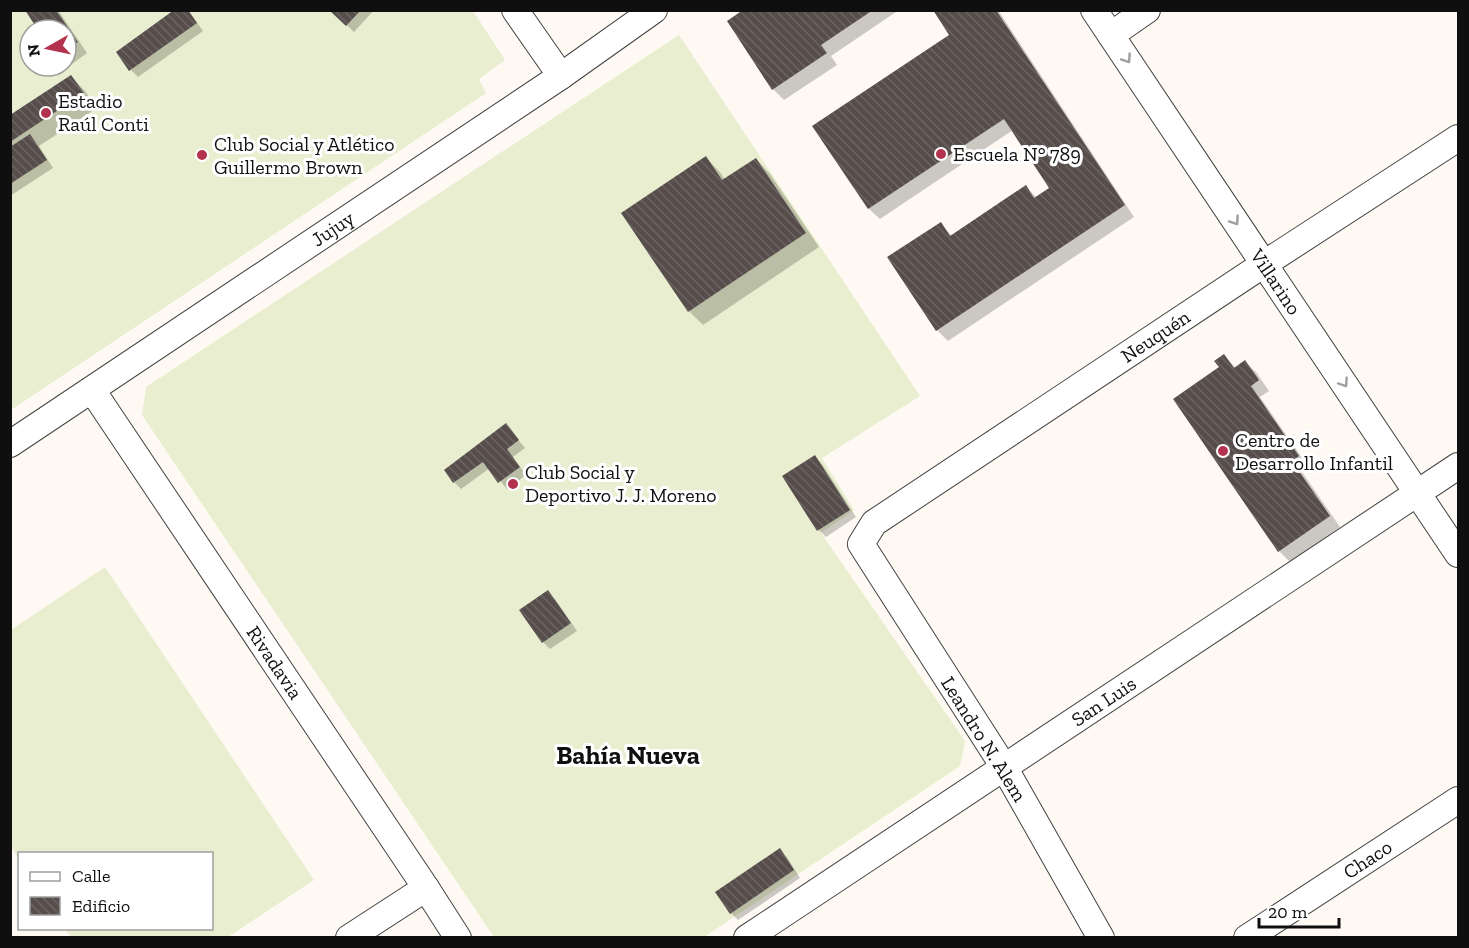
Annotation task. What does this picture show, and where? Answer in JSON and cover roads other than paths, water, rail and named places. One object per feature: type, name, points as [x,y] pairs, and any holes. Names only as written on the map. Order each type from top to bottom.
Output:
[{"type":"street","points":[[515,10],[561,76]]},
{"type":"street","name":"Jujuy","points":[[10,444],[561,76],[654,10]]},
{"type":"street","name":"Villarino","points":[[1094,10],[1458,554]]},
{"type":"street","points":[[1111,35],[1147,10]]},
{"type":"street","name":"Neuquén","points":[[861,544],[874,523],[1458,138]]},
{"type":"street","name":"Rivadavia","points":[[92,390],[458,938]]},
{"type":"street","name":"San Luis","points":[[747,938],[1458,466]]},
{"type":"street","name":"Leandro N. Alem","points":[[861,544],[1004,767],[1101,938]]},
{"type":"street","name":"Chaco","points":[[1247,938],[1458,800]]},
{"type":"street","points":[[349,938],[426,888]]},
{"type":"place","name":"Estadio Raúl Conti","points":[[46,113]]},
{"type":"place","name":"Escuela N° 789","points":[[941,154]]},
{"type":"place","name":"Club Social y Atlético Guillermo Brown","points":[[202,155]]},
{"type":"place","name":"Centro de Desarrollo Infantil","points":[[1223,451]]},
{"type":"place","name":"Club Social y Deportivo J. J. Moreno","points":[[513,484]]},
{"type":"district","name":"Bahía Nueva","points":[[628,755]]}]
